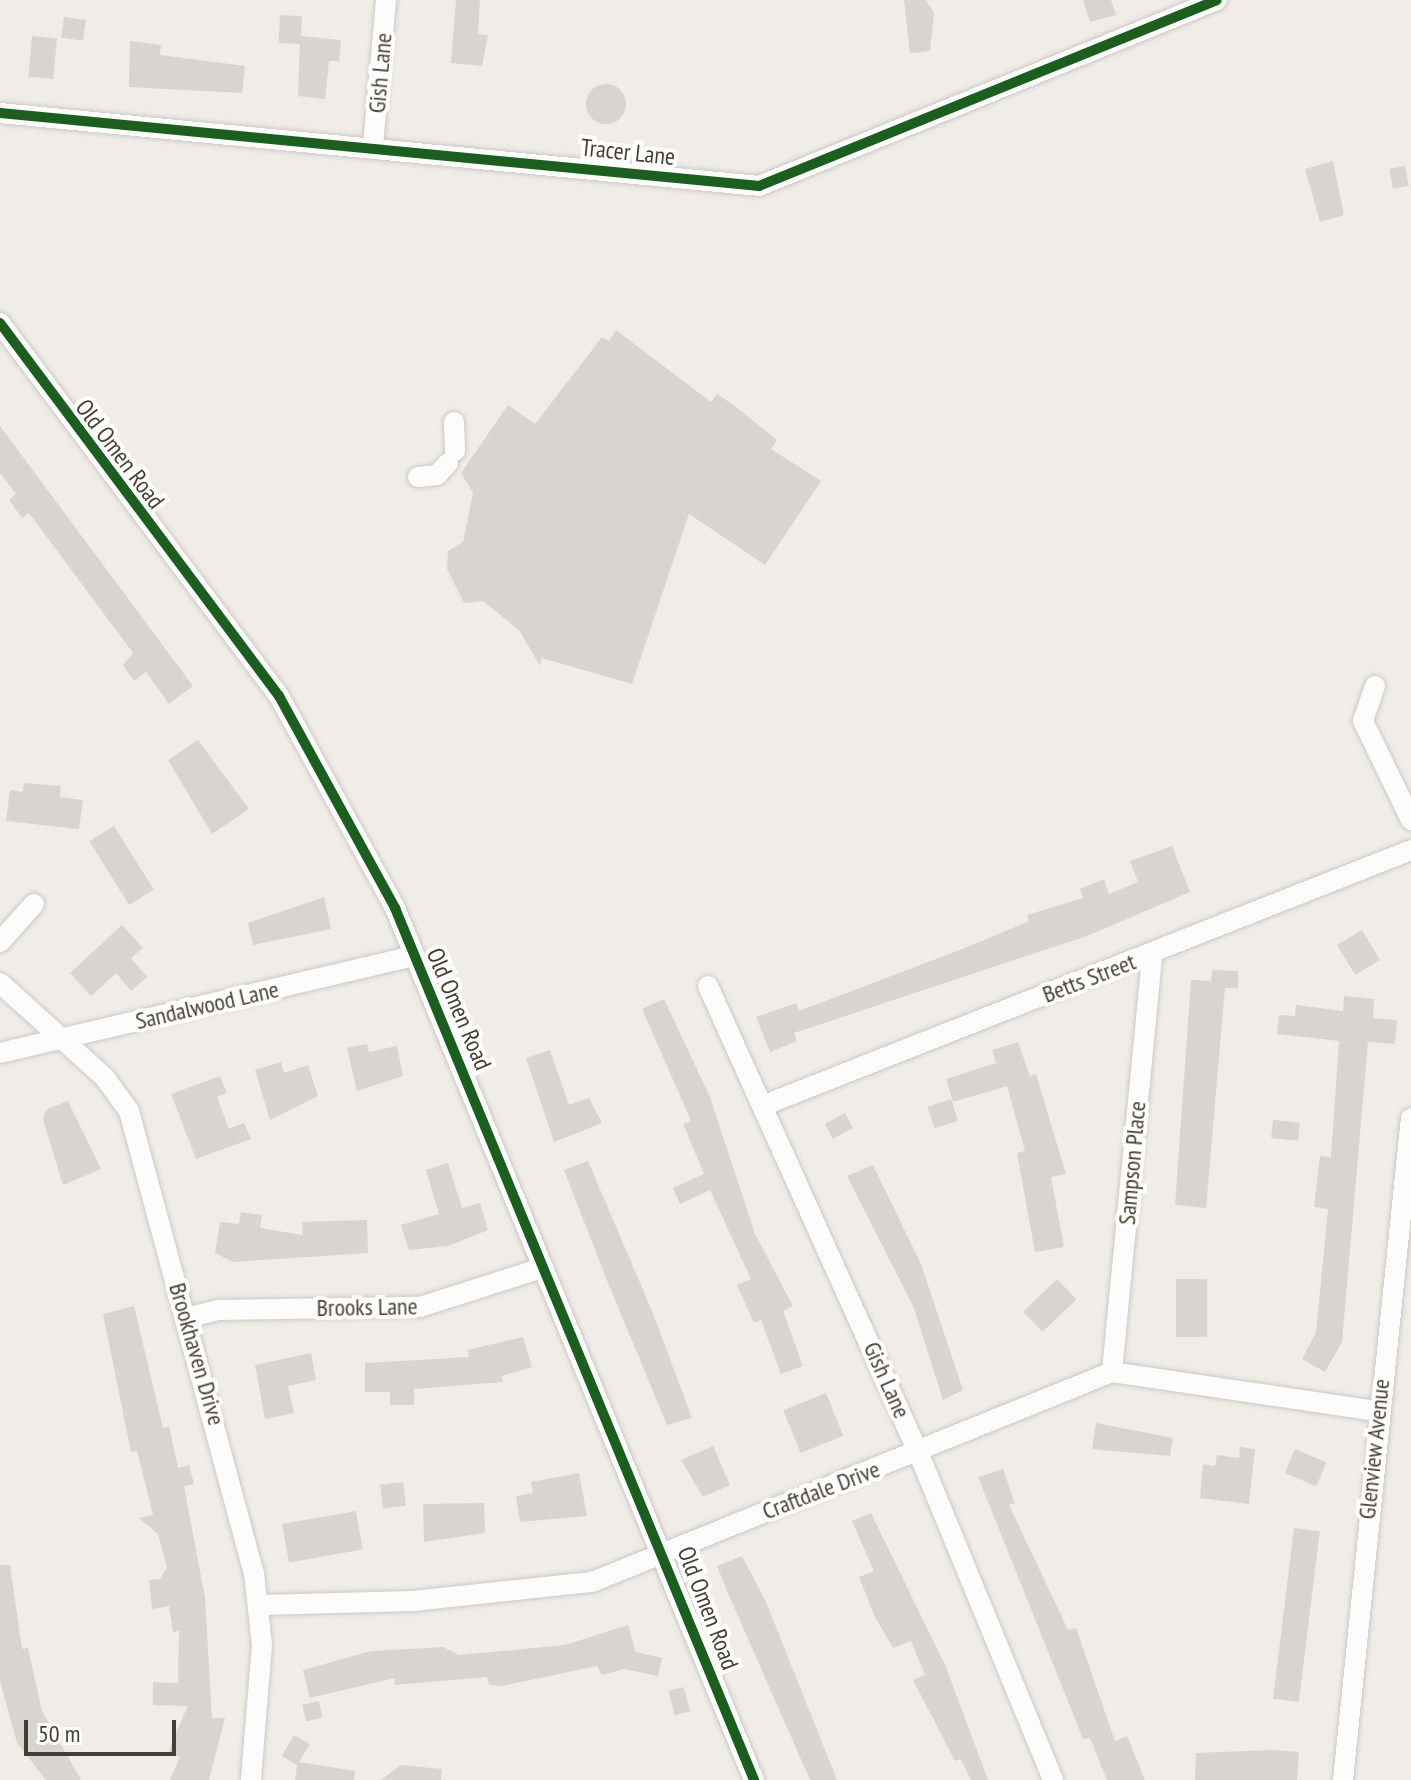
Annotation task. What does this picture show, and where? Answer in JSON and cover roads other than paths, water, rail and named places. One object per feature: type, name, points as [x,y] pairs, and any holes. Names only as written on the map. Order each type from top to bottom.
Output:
[{"type":"street","name":"Gish Lane","points":[[373,146],[386,0]]},
{"type":"street","name":"Tracer Lane","points":[[0,113],[373,146],[759,186],[1217,0]]},
{"type":"street","name":"Old Omen Road","points":[[0,323],[279,696],[415,956],[542,1268],[666,1553],[754,1780]]},
{"type":"street","points":[[418,477],[437,475],[451,457],[460,443],[454,422]]},
{"type":"street","points":[[1375,686],[1363,721],[1411,820]]},
{"type":"street","name":"Betts Street","points":[[767,1104],[1411,850]]},
{"type":"street","points":[[0,942],[34,904]]},
{"type":"street","name":"Sampson Place","points":[[1112,1372],[1152,954]]},
{"type":"street","name":"Sandalwood Lane","points":[[0,1053],[415,956]]},
{"type":"street","name":"Brookhaven Drive","points":[[0,983],[65,1038],[129,1111],[245,1525],[259,1605],[251,1780]]},
{"type":"street","name":"Gish Lane","points":[[708,986],[767,1104],[918,1452],[1053,1780]]},
{"type":"street","name":"Glenview Avenue","points":[[1343,1780],[1376,1411],[1411,1118]]},
{"type":"street","name":"Brooks Lane","points":[[186,1318],[219,1310],[420,1307],[542,1268]]},
{"type":"street","points":[[1112,1372],[1376,1411]]},
{"type":"street","name":"Craftdale Drive","points":[[259,1605],[514,1593],[592,1582],[1112,1372]]}]
